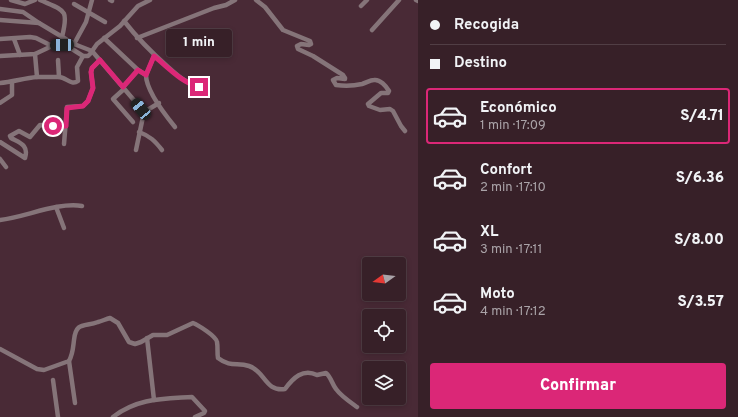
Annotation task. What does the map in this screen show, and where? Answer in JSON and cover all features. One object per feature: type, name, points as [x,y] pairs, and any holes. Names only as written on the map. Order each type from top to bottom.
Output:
[{"type":"street","points":[[11,0],[24,4],[35,0]]},
{"type":"street","points":[[40,0],[60,9],[65,14],[66,20],[62,37]]},
{"type":"street","points":[[74,44],[86,22],[92,0]]},
{"type":"street","points":[[0,83],[37,77],[59,77],[72,83],[76,83],[78,81],[77,67],[84,56],[90,54],[97,44],[124,22],[138,6],[150,0]]},
{"type":"street","points":[[137,38],[214,8],[226,5],[235,0]]},
{"type":"street","points":[[256,0],[266,7],[283,30],[310,41],[310,45],[301,44],[297,46],[298,49],[313,56],[346,78],[337,78],[333,80],[336,85],[348,86],[363,84],[374,80],[384,84],[389,91],[388,93],[381,93],[368,104],[369,106],[380,110],[390,109],[393,111],[400,126],[405,131]]},
{"type":"street","points":[[361,6],[367,0]]},
{"type":"street","points":[[372,30],[399,0]]},
{"type":"street","points":[[74,4],[105,22]]},
{"type":"street","points":[[0,9],[23,12],[74,44],[92,51],[144,112]]},
{"type":"street","points":[[0,20],[39,23]]},
{"type":"street","points":[[124,22],[154,56],[177,76],[190,84],[199,87]]},
{"type":"street","points":[[0,39],[36,38],[52,46]]},
{"type":"street","points":[[104,38],[138,70],[146,75]]},
{"type":"street","points":[[14,39],[20,55]]},
{"type":"street","points":[[0,56],[35,54],[52,46],[62,45],[84,56]]},
{"type":"street","points":[[35,54],[37,77]]},
{"type":"street","points":[[154,56],[146,75],[146,80],[159,104],[175,128]]},
{"type":"street","points":[[58,60],[59,77]]},
{"type":"street","points":[[64,144],[67,108],[83,106],[88,101],[93,88],[92,68],[100,60]]},
{"type":"street","points":[[133,122],[113,99],[138,70]]},
{"type":"street","points":[[0,103],[12,95],[12,82]]},
{"type":"street","points":[[136,150],[144,112],[159,104]]},
{"type":"street","points":[[0,142],[25,158],[25,146],[10,136],[18,131],[26,136],[30,136],[40,125],[66,126]]},
{"type":"street","points":[[139,132],[147,134],[155,140],[162,150]]},
{"type":"street","points":[[0,159],[6,167]]},
{"type":"street","points":[[0,220],[23,216],[56,207],[76,205],[82,206]]},
{"type":"street","points":[[56,207],[64,228]]},
{"type":"street","points":[[75,404],[69,361],[73,352],[75,335],[78,327],[110,318],[118,323],[129,342],[135,344],[153,335],[167,335],[192,323],[200,326],[215,338],[217,342],[218,358],[230,364],[249,366],[263,377],[273,388],[279,390],[285,389],[293,378],[304,373],[311,372],[317,375],[326,372],[338,392],[356,407]]},
{"type":"street","points":[[147,338],[154,400]]},
{"type":"street","points":[[0,349],[37,369],[44,370],[67,363],[69,361]]},
{"type":"street","points":[[53,380],[58,417]]},
{"type":"street","points":[[113,417],[123,409],[132,405],[154,400],[192,398],[205,411],[204,413],[195,417]]},
{"type":"route","points":[[53,126],[66,126],[67,108],[69,106],[83,106],[88,101],[93,88],[92,68],[100,60],[123,87],[138,70],[146,75],[154,56],[177,76],[190,84],[199,87]]}]
